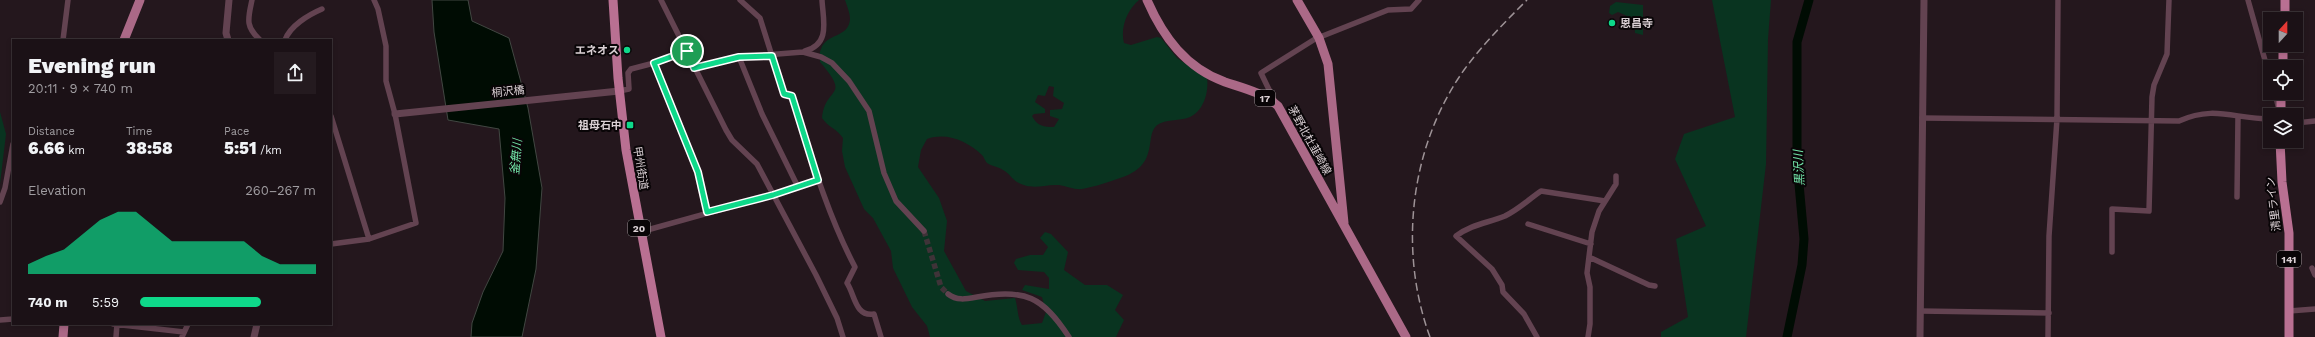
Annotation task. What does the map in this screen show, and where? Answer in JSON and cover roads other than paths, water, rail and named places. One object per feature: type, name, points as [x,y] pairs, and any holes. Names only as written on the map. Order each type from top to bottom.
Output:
[{"type":"highway","name":"甲州街道","points":[[612,0],[616,91],[640,232],[662,337]]},
{"type":"highway","points":[[2284,12],[2285,0]]},
{"type":"highway","name":"清里ライン","points":[[2280,148],[2282,182],[2289,233],[2289,337]]},
{"type":"main road","points":[[124,39],[140,0]]},
{"type":"main road","name":"茅野北杜韮崎線","points":[[1148,0],[1165,36],[1191,63],[1212,76],[1273,102],[1295,135],[1347,234],[1406,337]]},
{"type":"main road","name":"茅野北杜韮崎線","points":[[1297,0],[1319,38],[1328,64],[1343,217],[1347,234]]},
{"type":"main road","points":[[63,337],[64,325]]},
{"type":"street","points":[[63,39],[68,0]]},
{"type":"street","points":[[228,39],[226,32],[229,0]]},
{"type":"street","points":[[252,0],[248,20],[250,31],[259,39]]},
{"type":"street","points":[[332,244],[369,239],[416,223],[396,114],[386,80],[386,46],[378,9],[374,0]]},
{"type":"street","points":[[661,0],[726,130],[732,140],[757,164],[820,282],[837,318],[843,337]]},
{"type":"street","points":[[740,0],[760,18],[784,94],[792,96],[818,180],[845,248],[855,267],[846,283],[861,313],[867,316],[874,314],[881,337]]},
{"type":"street","points":[[694,68],[739,57],[772,56],[803,52],[815,48],[822,40],[825,19],[822,0]]},
{"type":"street","points":[[1273,102],[1274,100],[1261,73],[1319,38],[1388,10],[1411,9],[1419,0]]},
{"type":"street","points":[[1920,337],[1924,0]]},
{"type":"street","points":[[2048,337],[2049,236],[2057,119],[2058,0]]},
{"type":"street","points":[[2112,252],[2112,209],[2149,211],[2150,119],[2154,85],[2167,54],[2169,0]]},
{"type":"street","points":[[2248,0],[2265,60]]},
{"type":"street","points":[[286,39],[290,30],[314,12],[322,9]]},
{"type":"street","points":[[616,91],[629,89],[628,73],[631,69],[654,63],[687,51]]},
{"type":"street","points":[[803,52],[821,57],[832,63],[850,81],[864,102],[875,134],[884,173],[896,201],[924,231]]},
{"type":"street","points":[[739,57],[762,114],[798,187]]},
{"type":"street","points":[[654,63],[698,172],[707,212]]},
{"type":"street","name":"桐沢橋","points":[[396,114],[616,91]]},
{"type":"street","points":[[1922,118],[2150,119],[2179,121],[2200,113],[2220,112],[2238,116],[2263,118]]},
{"type":"street","points":[[2237,196],[2238,116]]},
{"type":"street","points":[[332,119],[369,239]]},
{"type":"street","points":[[2303,122],[2315,121]]},
{"type":"street","points":[[0,202],[5,188],[12,150]]},
{"type":"street","points":[[1588,337],[1590,324],[1590,287],[1586,273],[1590,244],[1595,220],[1616,184],[1616,176]]},
{"type":"street","points":[[640,232],[707,212],[773,195],[818,180]]},
{"type":"street","points":[[1537,337],[1524,314],[1503,292],[1502,284],[1492,269],[1456,236],[1474,225],[1499,218],[1516,210],[1541,191],[1605,201]]},
{"type":"street","points":[[1528,224],[1590,244]]},
{"type":"street","points":[[1588,257],[1649,285],[1655,286]]},
{"type":"street","points":[[2312,268],[2315,275]]},
{"type":"street","points":[[948,294],[957,299],[1009,294],[1030,298],[1040,302],[1050,311],[1069,337]]},
{"type":"street","points":[[2289,311],[2315,310]]},
{"type":"street","points":[[1920,311],[2048,313]]},
{"type":"street","points":[[0,320],[12,319]]},
{"type":"street","points":[[116,337],[117,325]]},
{"type":"street","points":[[124,325],[183,334],[188,325]]},
{"type":"street","points":[[254,337],[257,325]]},
{"type":"water","name":"釜無川","points":[[432,0],[468,0],[472,21],[509,38],[528,108],[542,188],[536,269],[522,337],[471,337],[472,323],[483,292],[503,251],[505,198],[499,129],[448,120],[434,32]]},
{"type":"waterway","name":"黒沢川","points":[[1787,337],[1802,265],[1804,239],[1797,162],[1797,42],[1809,0]]},
{"type":"tunnel","points":[[924,231],[941,287],[948,294]]},
{"type":"railway","points":[[1430,337],[1420,304],[1414,269],[1412,234],[1415,199],[1421,165],[1431,132],[1446,100],[1464,70],[1486,42],[1527,0]]},
{"type":"place","name":"恩昌寺","points":[[1612,23]]},
{"type":"place","name":"エネオス","points":[[627,50]]},
{"type":"place","name":"祖母石中","points":[[630,125]]}]
